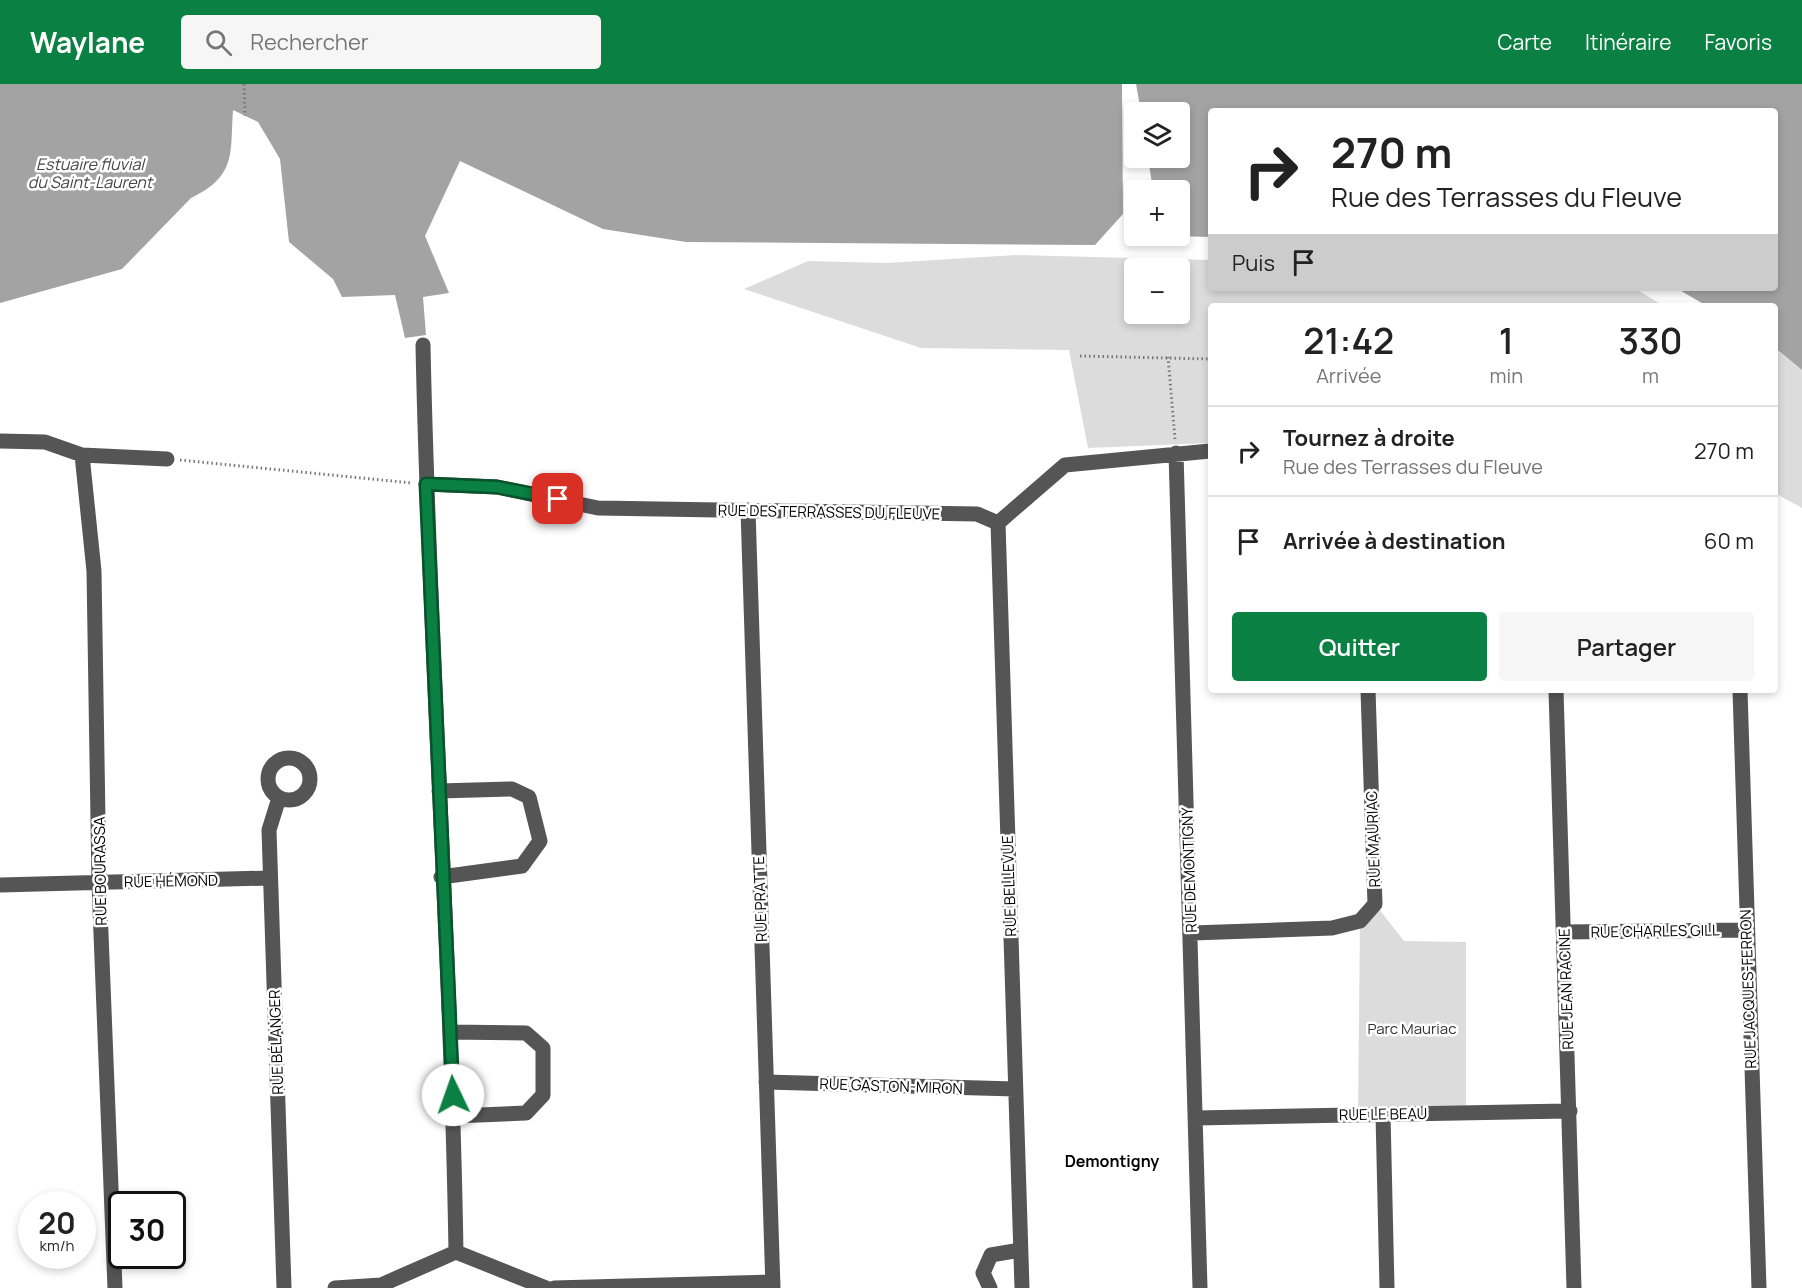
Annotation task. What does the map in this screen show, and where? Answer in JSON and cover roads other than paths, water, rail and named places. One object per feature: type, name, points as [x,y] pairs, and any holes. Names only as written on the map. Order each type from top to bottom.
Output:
[{"type":"street","points":[[423,345],[441,877],[454,1116],[456,1252]]},
{"type":"street","points":[[0,441],[45,442],[82,454],[167,459]]},
{"type":"street","points":[[998,523],[1065,465],[1176,453],[1208,452]]},
{"type":"street","name":"RUE DEMONTIGNY","points":[[1176,453],[1192,933],[1200,1288]]},
{"type":"street","name":"RUE BOURASSA","points":[[82,454],[94,571],[99,883],[116,1288]]},
{"type":"street","name":"RUE DES TERRASSES DU FLEUVE","points":[[426,484],[497,487],[598,508],[977,514],[998,523]]},
{"type":"street","name":"RUE PRATTE","points":[[748,510],[773,1285]]},
{"type":"street","name":"RUE BELLEVUE","points":[[998,523],[1022,1288]]},
{"type":"street","name":"RUE MAURIAC","points":[[1192,933],[1332,928],[1360,921],[1375,904],[1368,693]]},
{"type":"street","name":"RUE JEAN RACINE","points":[[1556,693],[1574,1288]]},
{"type":"street","name":"RUE JACQUES-FERRON","points":[[1740,693],[1758,1288]]},
{"type":"street","points":[[439,791],[512,789],[529,797],[540,841],[522,867],[441,877]]},
{"type":"street","name":"RUE BÉLANGER","points":[[279,798],[269,830],[284,1288]]},
{"type":"street","name":"RUE HÉMOND","points":[[0,885],[270,878]]},
{"type":"street","name":"RUE CHARLES GILL","points":[[1564,932],[1746,930]]},
{"type":"street","points":[[450,1032],[525,1033],[543,1048],[543,1095],[526,1113],[454,1116]]},
{"type":"street","name":"RUE GASTON-MIRON","points":[[766,1082],[1015,1089]]},
{"type":"street","name":"RUE LE BEAU","points":[[1196,1118],[1570,1111]]},
{"type":"street","points":[[1383,1114],[1387,1288]]},
{"type":"street","points":[[990,1288],[983,1273],[992,1255],[1020,1250]]},
{"type":"street","points":[[335,1288],[381,1285],[456,1252],[546,1288]]},
{"type":"street","points":[[554,1288],[773,1285]]},
{"type":"water","name":"Estuaire fluvial du Saint-Laurent","points":[[0,84],[1122,84],[1123,214],[1095,245],[686,242],[603,229],[460,161],[425,236],[449,293],[423,297],[426,335],[405,338],[395,295],[342,297],[333,279],[289,242],[280,159],[258,122],[233,110],[231,151],[224,172],[206,190],[191,198],[122,269],[0,303]]},
{"type":"water","points":[[1136,84],[1802,84],[1802,370],[1778,350],[1778,303],[1702,303],[1681,291],[1778,291],[1778,108],[1208,108],[1208,237],[1190,236],[1190,180],[1151,180],[1150,168],[1190,168],[1190,102],[1139,102]]},
{"type":"district","name":"Demontigny","points":[[1112,1161]]},
{"type":"park label","name":"Parc Mauriac","points":[[1412,1028]]}]
